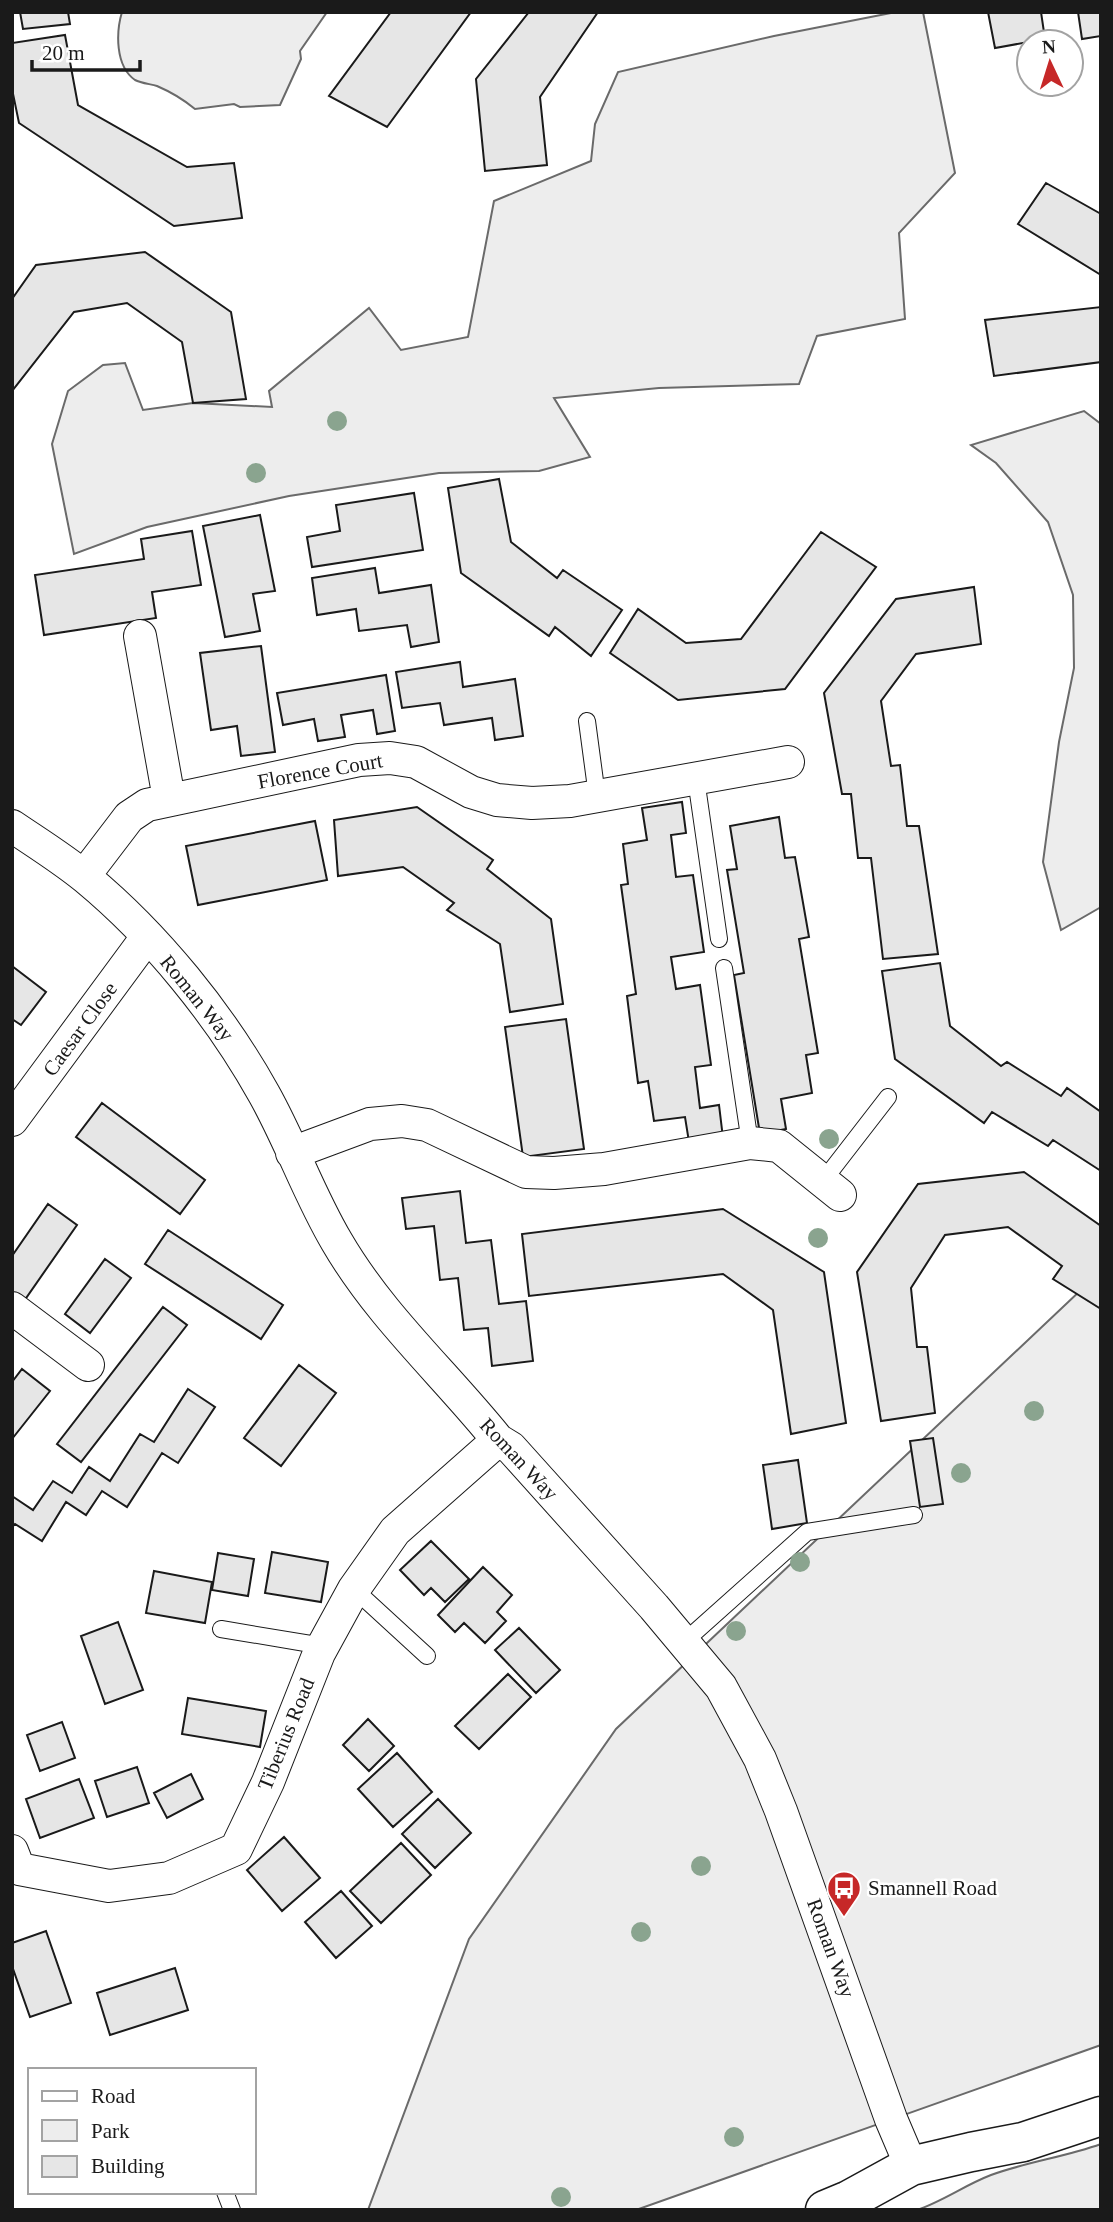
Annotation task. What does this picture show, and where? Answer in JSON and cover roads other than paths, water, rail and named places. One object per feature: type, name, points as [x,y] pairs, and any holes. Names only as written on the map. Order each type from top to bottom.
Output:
[{"type":"street","points":[[140,636],[169,799]]},
{"type":"street","name":"Florence Court","points":[[84,876],[129,817],[147,805],[359,760],[390,758],[416,762],[471,792],[497,800],[532,803],[570,801],[788,762]]},
{"type":"street","name":"Roman Way","points":[[12,826],[84,876],[147,937],[219,1021],[266,1097],[337,1242],[362,1279],[399,1327],[498,1440],[511,1448],[721,1687],[760,1759],[853,2008],[891,2119],[911,2166]]},
{"type":"street","name":"Caesar Close","points":[[13,1118],[147,937]]},
{"type":"street","points":[[292,1153],[370,1124],[402,1121],[427,1125],[526,1172],[604,1168],[750,1143],[779,1146],[832,1188]]},
{"type":"street","points":[[12,1308],[88,1364]]},
{"type":"street","name":"Tiberius Road","points":[[14,1866],[109,1886],[169,1878],[236,1849],[268,1782],[323,1646],[354,1589],[395,1531],[498,1440]]},
{"type":"street","points":[[825,2210],[911,2166],[1023,2142],[1101,2116]]},
{"type":"lane","points":[[587,721],[597,796]]},
{"type":"lane","points":[[696,779],[719,939]]},
{"type":"lane","points":[[724,968],[750,1143]]},
{"type":"lane","points":[[832,1188],[888,1097]]},
{"type":"lane","points":[[684,1642],[807,1532],[914,1515]]},
{"type":"lane","points":[[354,1589],[427,1656]]},
{"type":"lane","points":[[221,1629],[323,1646]]},
{"type":"place","name":"Smannell Road","points":[[844,1918]]}]
